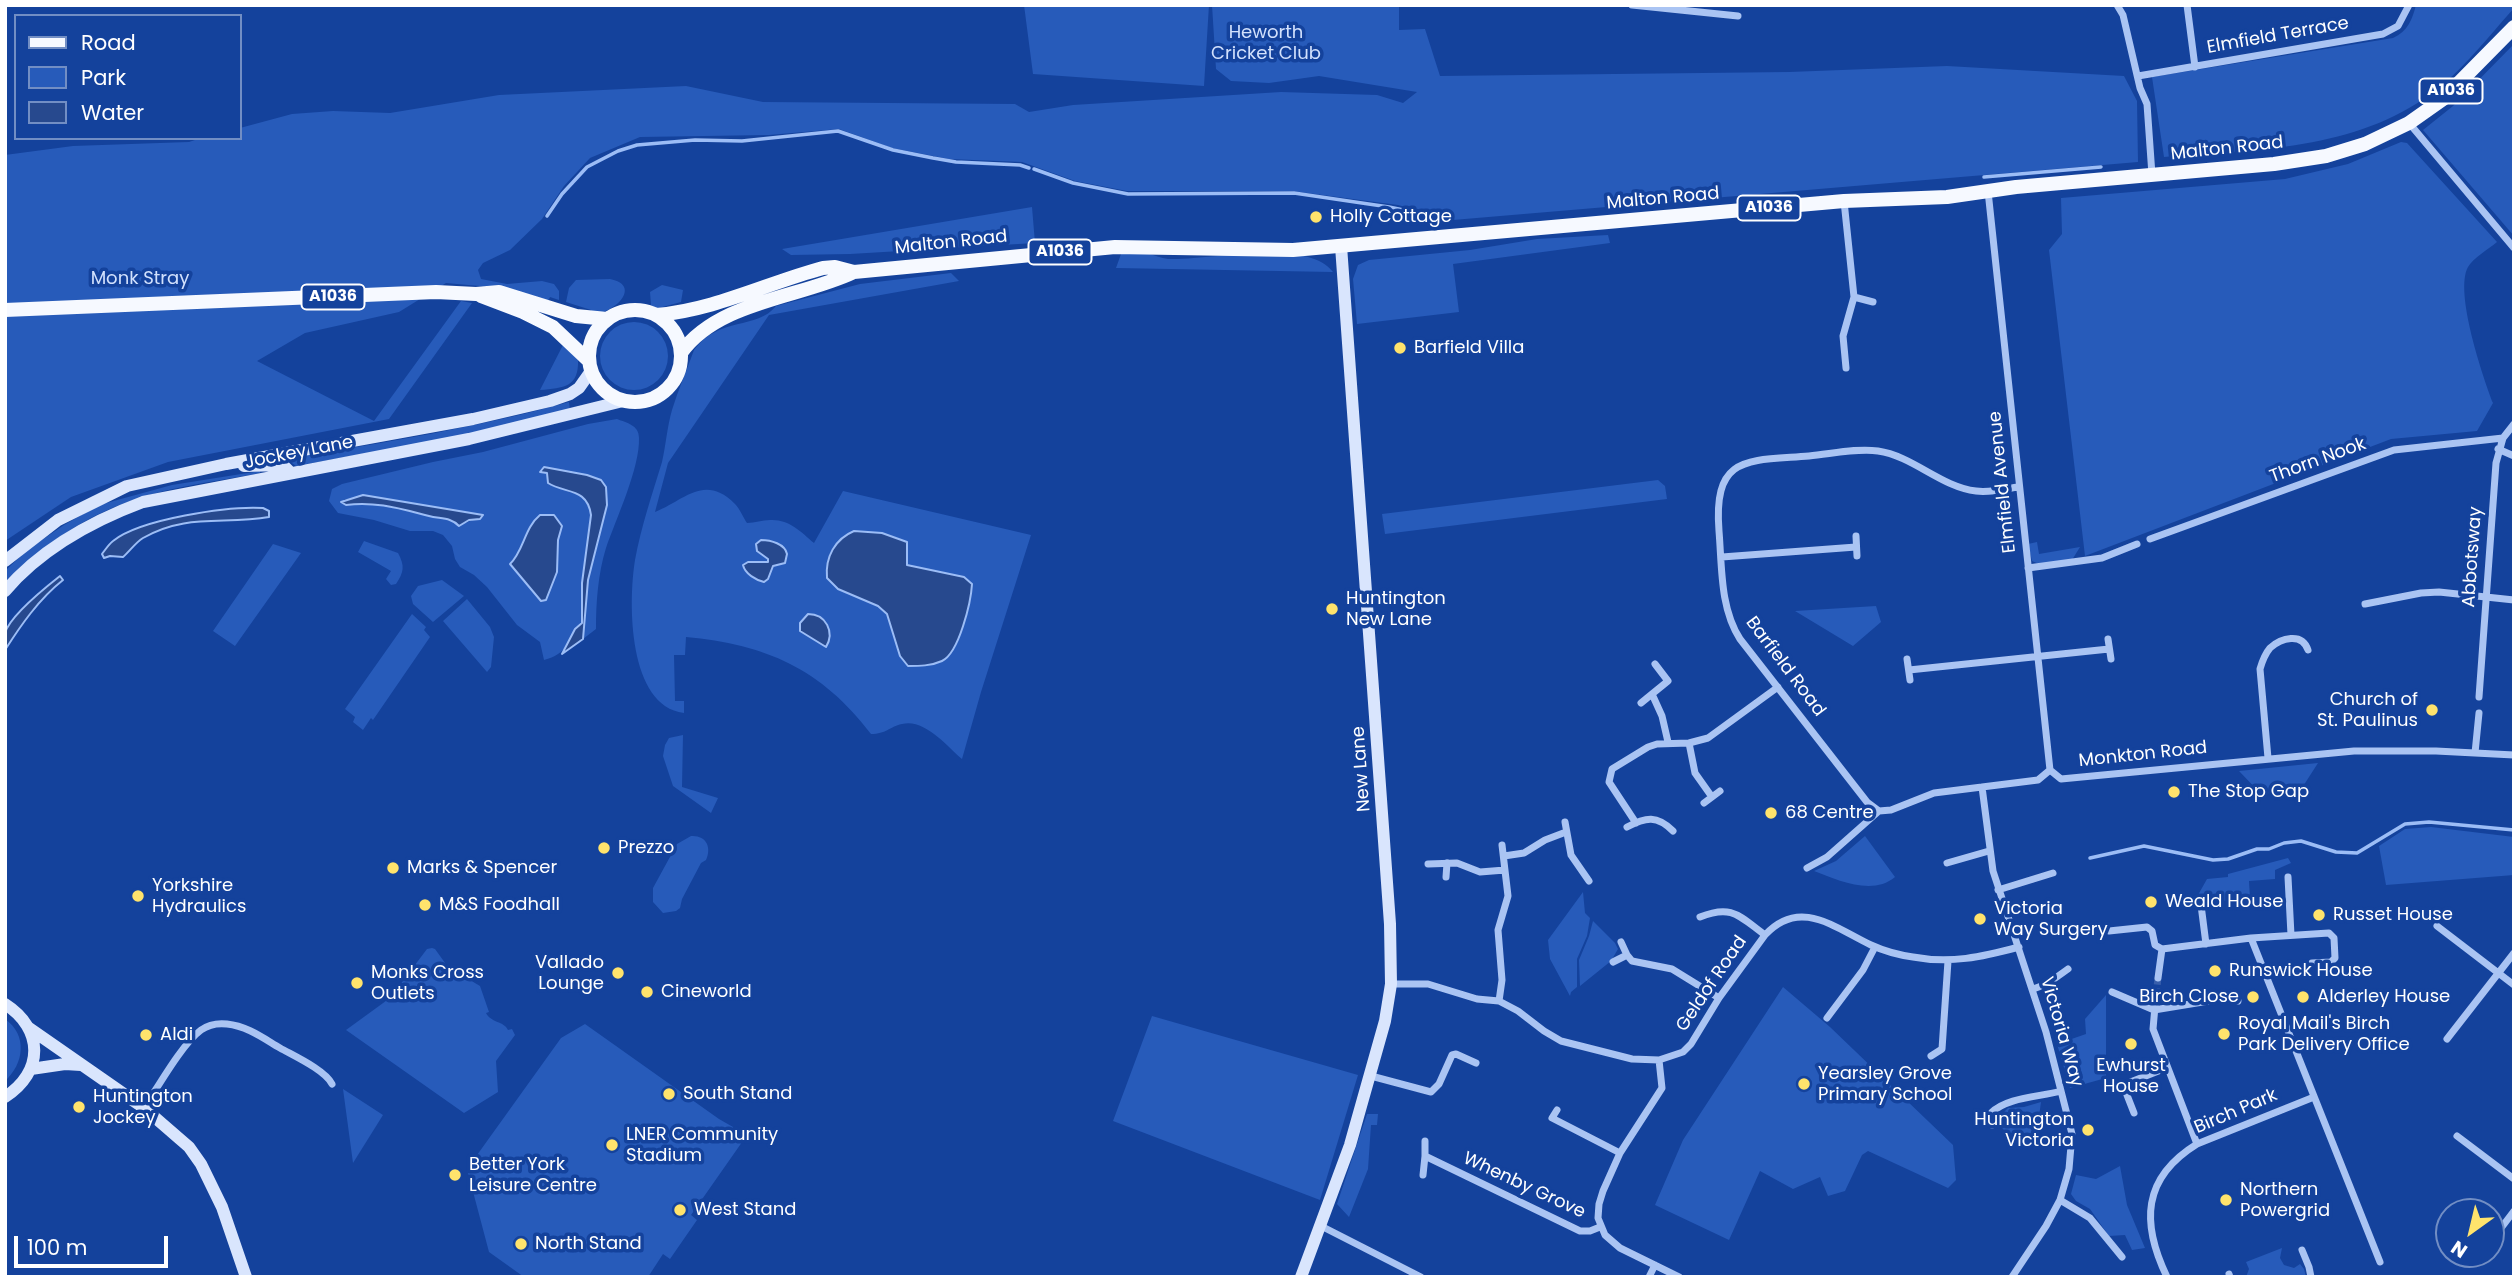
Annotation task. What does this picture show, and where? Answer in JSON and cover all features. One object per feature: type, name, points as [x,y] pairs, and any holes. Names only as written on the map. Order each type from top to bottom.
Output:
[{"type":"main road","name":"Malton Road","points":[[656,315],[684,313],[722,303],[823,268],[835,267],[854,272],[1115,247],[1293,250],[1844,201],[1947,197],[2274,164],[2326,156],[2365,144],[2409,123],[2442,99],[2514,27]]},
{"type":"main road","name":"Malton Road","points":[[681,353],[695,336],[721,319],[836,281],[854,272]]},
{"type":"main road","name":"A1036","points":[[5,310],[436,292],[499,292],[587,319],[607,319]]},
{"type":"main road","name":"A1036","points":[[476,294],[523,312],[552,327],[590,366]]},
{"type":"main road","points":[[626,311],[645,311],[670,325],[678,339],[680,368],[675,380],[656,398],[642,402],[623,401],[603,390],[590,366],[593,338],[607,319],[626,311]]},
{"type":"street","points":[[1632,5],[1738,16]]},
{"type":"street","points":[[2116,5],[2123,15],[2147,104],[2152,176]]},
{"type":"street","points":[[2187,5],[2195,67]]},
{"type":"street","name":"Elmfield Terrace","points":[[2138,76],[2383,34],[2398,26],[2409,5]]},
{"type":"street","points":[[2409,123],[2514,248]]},
{"type":"street","name":"Elmfield Avenue","points":[[1988,191],[2049,770]]},
{"type":"street","points":[[1844,201],[1854,297],[1843,337],[1846,368]]},
{"type":"street","name":"New Lane","points":[[1301,1277],[1321,1226],[1371,1076],[1391,984],[1385,841],[1341,246]]},
{"type":"street","points":[[1854,297],[1873,302]]},
{"type":"street","name":"Jockey Lane","points":[[5,561],[58,520],[111,493],[163,477],[473,419],[550,401],[579,388],[590,366]]},
{"type":"street","name":"Jockey Lane","points":[[5,591],[18,576],[65,540],[111,514],[143,502],[469,439],[623,401]]},
{"type":"street","name":"Abbotsway","points":[[2479,697],[2498,449],[2514,424]]},
{"type":"street","name":"Thorn Nook","points":[[2150,539],[2394,450],[2503,438]]},
{"type":"street","points":[[2498,449],[2514,456]]},
{"type":"street","name":"Barfield Road","points":[[1879,811],[1867,802],[1740,639],[1731,622],[1726,605],[1721,556],[1717,504],[1719,494],[1726,479],[1740,466],[1757,460],[1876,451],[1897,457],[1956,485],[1976,491],[2018,487]]},
{"type":"street","points":[[226,464],[262,467],[278,465],[286,467],[291,473]]},
{"type":"street","points":[[1856,536],[1857,556]]},
{"type":"street","points":[[2028,568],[2102,558],[2137,544]]},
{"type":"street","points":[[1721,556],[1856,547]]},
{"type":"street","points":[[2365,604],[2421,593],[2514,600]]},
{"type":"street","points":[[2108,639],[2111,659]]},
{"type":"street","points":[[2268,758],[2260,669],[2262,662],[2271,647],[2289,639],[2302,639],[2308,650]]},
{"type":"street","points":[[1909,670],[2109,649]]},
{"type":"street","points":[[1907,659],[1910,680]]},
{"type":"street","points":[[1641,703],[1668,681],[1655,664]]},
{"type":"street","points":[[1636,823],[1612,788],[1609,775],[1618,765],[1648,747],[1668,742],[1698,742],[1718,732],[1778,687]]},
{"type":"street","points":[[1652,694],[1662,716],[1668,742]]},
{"type":"street","points":[[2475,753],[2479,713]]},
{"type":"street","points":[[1689,743],[1695,774],[1712,797]]},
{"type":"street","name":"Monkton Road","points":[[2049,770],[2061,779],[2354,751],[2514,755]]},
{"type":"street","points":[[1807,868],[1827,857],[1879,811],[1891,810],[1934,793],[2038,780],[2049,770]]},
{"type":"street","name":"Victoria Way","points":[[1982,787],[1989,851],[1998,890],[2033,989],[2069,1117],[2072,1150],[2060,1200],[2012,1277]]},
{"type":"street","points":[[1704,803],[1720,791]]},
{"type":"street","points":[[1628,827],[1644,819],[1658,819],[1672,831]]},
{"type":"street","points":[[1565,822],[1571,855],[1589,881]]},
{"type":"street","points":[[1504,856],[1524,853],[1545,840],[1566,832]]},
{"type":"street","points":[[1499,1001],[1502,980],[1498,930],[1508,896],[1502,845]]},
{"type":"street","points":[[1947,863],[1989,851]]},
{"type":"street","points":[[1447,863],[1447,877]]},
{"type":"street","points":[[1428,864],[1457,863],[1480,872],[1506,870]]},
{"type":"street","points":[[1998,890],[2053,873]]},
{"type":"street","points":[[2288,877],[2291,935]]},
{"type":"street","points":[[2201,905],[2206,944]]},
{"type":"street","points":[[1700,917],[1714,911],[1726,910],[1765,934]]},
{"type":"street","name":"Geldof Road","points":[[1659,1060],[1682,1052],[1691,1044],[1719,998],[1765,934],[1781,921],[1800,916],[1820,920],[1875,947],[1914,957],[1948,961],[2018,947]]},
{"type":"street","points":[[2437,926],[2514,985]]},
{"type":"street","points":[[2109,931],[2147,927],[2152,931],[2155,945],[2162,948],[2329,933],[2334,938],[2335,958],[2331,962],[2312,963]]},
{"type":"street","points":[[2251,938],[2380,1262]]},
{"type":"street","points":[[1621,943],[1627,956],[1639,964],[1661,965],[1672,969],[1719,998]]},
{"type":"street","points":[[1827,1018],[1863,970],[1875,947]]},
{"type":"street","points":[[2158,978],[2162,948]]},
{"type":"street","points":[[2447,1038],[2514,953]]},
{"type":"street","points":[[1614,962],[1627,956]]},
{"type":"street","points":[[1931,1056],[1942,1049],[1948,961]]},
{"type":"street","points":[[2033,989],[2047,984],[2068,969]]},
{"type":"street","points":[[1391,984],[1428,985],[1477,999],[1499,1001],[1561,1041],[1632,1059],[1659,1060],[1662,1088],[1620,1153],[1599,1204],[1600,1227]]},
{"type":"street","points":[[2112,992],[2154,1010],[2221,999],[2238,1001]]},
{"type":"street","points":[[2156,995],[2153,1029],[2197,1144]]},
{"type":"street","points":[[5,1004],[17,1012],[29,1028],[67,1052],[174,1132],[201,1164],[222,1207],[246,1277]]},
{"type":"street","points":[[144,1108],[191,1040],[214,1024],[251,1030],[309,1065],[332,1084]]},
{"type":"street","points":[[5,1097],[24,1082],[31,1069],[34,1048],[29,1028]]},
{"type":"street","points":[[1371,1076],[1431,1092],[1439,1084],[1452,1055],[1476,1063]]},
{"type":"street","points":[[31,1069],[65,1064],[81,1065]]},
{"type":"street","points":[[2134,1113],[2125,1090],[2128,1083],[2166,1068]]},
{"type":"street","points":[[1992,1125],[1991,1113],[2003,1105],[2061,1091]]},
{"type":"street","name":"Birch Park","points":[[2167,1277],[2151,1234],[2151,1205],[2155,1187],[2162,1174],[2183,1153],[2197,1144],[2314,1097]]},
{"type":"street","points":[[1557,1110],[1549,1116],[1620,1153]]},
{"type":"street","points":[[2457,1136],[2514,1179]]},
{"type":"street","points":[[1423,1175],[1425,1141]]},
{"type":"street","name":"Whenby Grove","points":[[1425,1156],[1580,1231],[1600,1227],[1620,1248],[1679,1277]]},
{"type":"street","points":[[2060,1200],[2090,1218],[2122,1257]]},
{"type":"street","points":[[1321,1226],[1421,1277]]},
{"type":"street","points":[[2302,1250],[2311,1277]]},
{"type":"street","points":[[1649,1277],[1655,1265]]},
{"type":"green space","points":[[1024,5],[1209,5],[1204,86],[1033,74]]},
{"type":"green space","name":"Monk Stray","points":[[1212,5],[1399,5],[1399,30],[1425,29],[1440,76],[1789,72],[1947,66],[2124,76],[2137,101],[2138,162],[1453,220],[1398,205],[1292,191],[1127,191],[1075,181],[1022,162],[949,159],[892,148],[839,129],[769,135],[640,137],[590,158],[564,186],[542,219],[510,250],[483,263],[478,270],[481,279],[507,284],[542,281],[554,284],[559,291],[559,300],[550,297],[548,301],[502,288],[446,283],[399,312],[305,333],[257,361],[374,421],[461,301],[472,303],[389,419],[168,462],[71,497],[5,541],[5,155],[73,146],[242,140],[242,127],[292,114],[333,111],[390,113],[499,95],[686,86],[763,102],[1015,104],[1029,112],[1073,105],[1281,92],[1377,95],[1403,103],[1417,92],[1319,76],[1269,83],[1231,81],[1216,69]]},
{"type":"green space","points":[[2416,5],[2514,5],[2514,8],[2454,75],[2402,112],[2371,126],[2304,144],[2164,157],[2152,77],[2393,38],[2409,24]]},
{"type":"green space","points":[[2514,44],[2514,236],[2423,130],[2453,106]]},
{"type":"green space","points":[[2401,142],[2407,143],[2497,242],[2470,264],[2465,279],[2467,314],[2493,403],[2477,431],[2391,439],[2085,556],[2049,250],[2062,234],[2061,198],[2285,179],[2348,164]]},
{"type":"green space","points":[[1032,207],[1035,243],[850,254],[791,255],[782,249]]},
{"type":"green space","points":[[1608,235],[1610,243],[1453,264],[1459,312],[1357,324],[1353,279],[1358,265],[1369,260],[1470,250],[1537,239]]},
{"type":"green space","points":[[1147,253],[1168,259],[1256,253],[1302,255],[1320,261],[1333,272],[1116,268],[1121,254]]},
{"type":"green space","points":[[951,273],[959,281],[769,315],[668,463],[655,512],[694,492],[714,491],[735,504],[747,523],[783,521],[814,543],[843,491],[1031,535],[962,759],[935,734],[919,725],[902,724],[871,734],[833,692],[812,677],[766,654],[715,641],[686,637],[685,655],[674,655],[675,701],[684,701],[684,713],[666,706],[652,692],[642,673],[636,650],[633,579],[637,548],[662,462],[672,410],[694,350],[715,332],[759,318],[776,306],[860,284]]},
{"type":"green space","points":[[610,279],[619,282],[625,293],[616,305],[609,309],[591,314],[591,310],[566,302],[569,288],[576,280]]},
{"type":"green space","points":[[662,285],[683,290],[681,302],[655,309],[651,305],[650,292]]},
{"type":"green space","points":[[627,322],[641,322],[653,327],[663,337],[668,356],[663,375],[653,385],[641,390],[627,390],[615,385],[605,375],[600,363],[600,349],[605,337],[615,327]]},
{"type":"green space","points":[[563,345],[578,360],[576,376],[563,387],[540,390]]},
{"type":"green space","points":[[569,402],[570,410],[455,437],[296,466],[289,461],[264,463],[455,429]]},
{"type":"green space","points":[[617,419],[635,427],[639,438],[636,464],[603,558],[596,629],[583,639],[588,580],[607,505],[551,470],[541,472],[547,473],[551,485],[582,497],[591,515],[582,583],[582,623],[558,654],[544,660],[540,642],[517,625],[487,587],[460,567],[452,546],[443,535],[433,531],[410,531],[338,513],[329,501],[332,489],[342,484],[483,452]],"holes":[[[363,495],[482,515],[466,523],[388,505],[346,505],[344,499]],[[558,540],[557,572],[541,601],[511,564],[515,559]]]},
{"type":"green space","points":[[260,471],[156,493],[105,511],[59,537],[5,582],[5,571],[27,550],[99,505],[172,485]]},
{"type":"green space","points":[[1658,480],[1665,486],[1667,499],[1385,534],[1382,514]]},
{"type":"green space","points":[[364,541],[398,553],[403,569],[396,584],[391,585],[386,579],[391,571],[358,552]]},
{"type":"green space","points":[[2037,542],[2039,554],[2080,547],[2072,560],[2039,564],[2032,561],[2028,544]]},
{"type":"green space","points":[[273,544],[301,553],[235,646],[213,631]]},
{"type":"green space","points":[[442,580],[464,596],[433,622],[413,604],[411,596],[418,586]]},
{"type":"green space","points":[[467,599],[490,627],[494,637],[491,667],[487,672],[443,621]]},
{"type":"green space","points":[[1876,606],[1881,622],[1853,646],[1795,611]]},
{"type":"green space","points":[[412,614],[426,627],[424,630],[430,637],[373,720],[371,718],[363,730],[353,722],[355,717],[345,709]]},
{"type":"green space","points":[[683,735],[682,787],[718,798],[711,813],[673,786],[663,756],[665,745],[669,738]]},
{"type":"green space","points":[[2318,763],[2300,791],[2261,794],[2239,771]]},
{"type":"green space","points":[[2431,827],[2514,837],[2514,875],[2386,885],[2379,846],[2405,829]]},
{"type":"green space","points":[[691,836],[701,838],[708,846],[706,860],[701,863],[680,908],[663,913],[653,902],[653,888],[677,844]]},
{"type":"green space","points":[[1865,836],[1895,877],[1886,883],[1866,886],[1844,882],[1814,871],[1836,861]]},
{"type":"green space","points":[[2288,858],[2291,863],[2275,870],[2275,879],[2249,881],[2250,898],[2193,904],[2207,879],[2228,877],[2228,874]]},
{"type":"green space","points":[[1583,892],[1585,913],[1590,918],[1587,936],[1577,959],[1577,987],[1570,996],[1550,959],[1548,940]]},
{"type":"green space","points":[[1593,921],[1618,949],[1611,961],[1580,986],[1579,960]]},
{"type":"green space","points":[[432,948],[448,967],[480,986],[488,1016],[508,1030],[512,1029],[515,1035],[496,1061],[498,1092],[464,1113],[346,1030],[390,998],[427,949]]},
{"type":"green space","name":"Yearsley Grove Primary School","points":[[1783,987],[1830,1027],[1953,1145],[1956,1180],[1948,1188],[1868,1151],[1862,1155],[1845,1191],[1828,1196],[1820,1177],[1793,1189],[1760,1171],[1729,1240],[1655,1205],[1683,1140]]},
{"type":"green space","points":[[2106,995],[2106,1078],[2070,1088],[2057,1044],[2086,1034],[2085,1019]]},
{"type":"green space","points":[[1152,1016],[1358,1075],[1320,1200],[1113,1121]]},
{"type":"green space","points":[[5,1019],[17,1033],[21,1050],[16,1066],[5,1081]]},
{"type":"green space","name":"LNER Community Stadium","points":[[585,1024],[719,1119],[747,1135],[691,1215],[697,1220],[670,1259],[663,1254],[648,1277],[524,1277],[489,1252],[467,1169],[561,1038]]},
{"type":"green space","points":[[343,1089],[383,1115],[353,1163]]},
{"type":"green space","points":[[2041,1102],[2037,1131],[2030,1148],[1999,1125],[2000,1116],[2008,1108]]},
{"type":"green space","points":[[1367,1114],[1378,1114],[1377,1125],[1371,1125],[1368,1169],[1349,1217],[1337,1204]]},
{"type":"green space","points":[[2120,1166],[2127,1205],[2145,1248],[2132,1250],[2125,1235],[2109,1236],[2090,1209],[2076,1201],[2071,1194],[2076,1175],[2096,1179]]},
{"type":"green space","points":[[2282,1248],[2280,1258],[2284,1265],[2294,1268],[2300,1264],[2306,1277],[2246,1277],[2249,1269],[2246,1262]]},
{"type":"water","points":[[544,467],[587,475],[601,480],[606,487],[607,505],[588,580],[583,639],[562,654],[575,629],[582,623],[582,583],[591,515],[589,506],[580,495],[548,483],[547,473],[540,472]]},
{"type":"water","points":[[363,495],[483,515],[480,519],[469,520],[459,526],[449,520],[398,508],[368,504],[346,505],[341,502]]},
{"type":"water","points":[[263,508],[269,511],[269,517],[174,525],[143,538],[123,557],[104,558],[102,554],[112,542],[126,533],[163,520],[229,509]]},
{"type":"water","points":[[540,515],[554,515],[562,526],[558,540],[557,572],[546,600],[541,601],[510,564]]},
{"type":"water","points":[[854,531],[882,533],[907,542],[907,565],[964,577],[972,584],[967,614],[959,638],[942,661],[908,666],[900,656],[887,614],[878,606],[838,589],[827,578],[828,563],[833,550],[841,539]]},
{"type":"water","points":[[761,540],[777,543],[787,554],[785,563],[773,566],[764,582],[751,576],[743,565],[748,562],[768,562],[768,559],[757,551],[756,544]]},
{"type":"water","points":[[60,576],[63,580],[38,604],[5,650],[5,633],[8,626],[29,602]]},
{"type":"water","points":[[808,614],[820,617],[827,625],[830,636],[826,647],[800,631],[800,623]]},
{"type":"waterway","points":[[547,216],[562,194],[587,167],[618,151],[637,145],[695,140],[742,141],[838,131],[893,150],[933,158],[1029,168]]},
{"type":"waterway","points":[[1984,177],[2101,167]]},
{"type":"waterway","points":[[1034,169],[1073,183],[1128,194],[1294,193],[1437,217]]},
{"type":"waterway","points":[[2090,858],[2144,846],[2213,860],[2228,859],[2257,849],[2269,849],[2284,843],[2301,841],[2336,852],[2357,853],[2405,824],[2429,822],[2514,830]]},
{"type":"tunnel","points":[[2156,995],[2158,978]]},
{"type":"place","name":"Holly Cottage","points":[[1316,217]]},
{"type":"place","name":"Barfield Villa","points":[[1400,348]]},
{"type":"place","name":"Huntington New Lane","points":[[1332,609]]},
{"type":"place","name":"Church of St. Paulinus","points":[[2432,710]]},
{"type":"place","name":"The Stop Gap","points":[[2174,792]]},
{"type":"place","name":"68 Centre","points":[[1771,813]]},
{"type":"place","name":"Prezzo","points":[[604,848]]},
{"type":"place","name":"Marks & Spencer","points":[[393,868]]},
{"type":"place","name":"Yorkshire Hydraulics","points":[[138,896]]},
{"type":"place","name":"Weald House","points":[[2151,902]]},
{"type":"place","name":"M&S Foodhall","points":[[425,905]]},
{"type":"place","name":"Russet House","points":[[2319,915]]},
{"type":"place","name":"Victoria Way Surgery","points":[[1980,919]]},
{"type":"place","name":"Runswick House","points":[[2215,971]]},
{"type":"place","name":"Vallado Lounge","points":[[618,973]]},
{"type":"place","name":"Monks Cross Outlets","points":[[357,983]]},
{"type":"place","name":"Cineworld","points":[[647,992]]},
{"type":"place","name":"Birch Close","points":[[2253,997]]},
{"type":"place","name":"Alderley House","points":[[2303,997]]},
{"type":"place","name":"Royal Mail's Birch Park Delivery Office","points":[[2224,1034]]},
{"type":"place","name":"Aldi","points":[[146,1035]]},
{"type":"place","name":"Ewhurst House","points":[[2131,1044]]},
{"type":"place","name":"Yearsley Grove Primary School","points":[[1804,1084]]},
{"type":"place","name":"South Stand","points":[[669,1094]]},
{"type":"place","name":"Huntington Jockey","points":[[79,1107]]},
{"type":"place","name":"Huntington Victoria","points":[[2088,1130]]},
{"type":"place","name":"LNER Community Stadium","points":[[612,1145]]},
{"type":"place","name":"Better York Leisure Centre","points":[[455,1175]]},
{"type":"place","name":"Northern Powergrid","points":[[2226,1200]]},
{"type":"place","name":"West Stand","points":[[680,1210]]},
{"type":"place","name":"North Stand","points":[[521,1244]]},
{"type":"park label","name":"Heworth Cricket Club","points":[[1266,43]]}]
